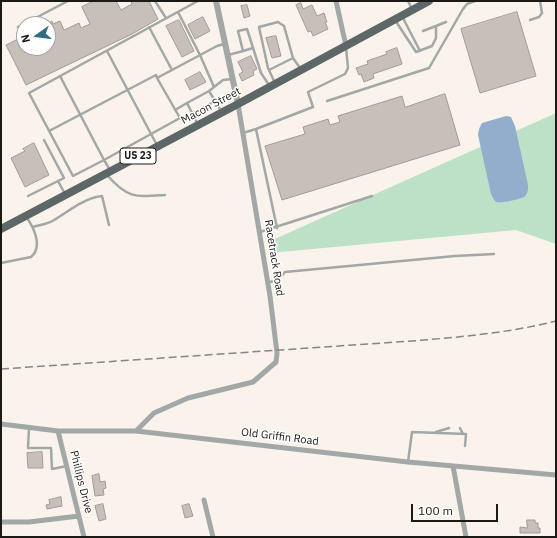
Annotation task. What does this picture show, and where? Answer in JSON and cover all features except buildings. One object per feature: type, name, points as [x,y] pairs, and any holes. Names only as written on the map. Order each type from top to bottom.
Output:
[{"type":"main road","name":"Macon Street","points":[[1,228],[272,86],[429,1]]},
{"type":"street","name":"Racetrack Road","points":[[136,431],[154,413],[188,398],[254,382],[276,362],[277,353],[260,232],[238,104],[216,1]]},
{"type":"street","points":[[336,1],[346,46]]},
{"type":"street","name":"Old Griffin Road","points":[[1,424],[58,431],[136,431],[408,462],[556,475]]},
{"type":"street","name":"Phillips Drive","points":[[58,431],[84,537]]},
{"type":"street","points":[[453,466],[466,537]]},
{"type":"street","points":[[204,500],[213,537]]},
{"type":"street","points":[[1,522],[30,522],[79,516]]},
{"type":"lane","points":[[39,16],[68,1]]},
{"type":"lane","points":[[155,1],[166,18]]},
{"type":"lane","points":[[50,131],[156,75],[180,118],[73,176],[29,93],[198,1]]},
{"type":"lane","points":[[408,1],[412,10]]},
{"type":"lane","points":[[326,101],[428,68],[463,9],[468,4],[475,1]]},
{"type":"lane","points":[[530,20],[539,17],[542,12],[540,1]]},
{"type":"lane","points":[[178,12],[200,55],[214,87]]},
{"type":"lane","points":[[398,18],[413,49],[416,52],[431,47],[434,44],[436,38],[436,26]]},
{"type":"lane","points":[[398,18],[420,51]]},
{"type":"lane","points":[[272,86],[259,27],[278,22],[284,26],[293,58],[301,70]]},
{"type":"lane","points":[[423,31],[446,22]]},
{"type":"lane","points":[[149,27],[172,70]]},
{"type":"lane","points":[[243,51],[238,32],[247,29],[261,73],[272,86]]},
{"type":"lane","points":[[158,78],[200,55],[225,44]]},
{"type":"lane","points":[[243,133],[313,108],[308,92],[347,72],[346,46]]},
{"type":"lane","points":[[228,55],[253,48]]},
{"type":"lane","points":[[107,50],[158,146]]},
{"type":"lane","points":[[269,70],[293,58]]},
{"type":"lane","points":[[60,76],[115,184],[129,194],[139,197],[165,195]]},
{"type":"lane","points":[[175,110],[186,103],[200,98],[223,80],[233,78]]},
{"type":"lane","points":[[208,91],[221,113]]},
{"type":"lane","points":[[192,114],[215,101]]},
{"type":"lane","points":[[186,103],[198,125]]},
{"type":"lane","points":[[256,129],[276,228]]},
{"type":"lane","points":[[28,196],[64,178],[44,140]]},
{"type":"lane","points":[[58,181],[65,195]]},
{"type":"lane","points":[[33,227],[54,220],[88,200],[102,196],[109,225]]},
{"type":"lane","points":[[260,232],[372,196]]},
{"type":"lane","points":[[1,262],[31,256],[34,254],[37,248],[33,227],[26,215]]},
{"type":"lane","points":[[268,282],[276,281],[285,272],[455,256],[494,254]]},
{"type":"lane","points":[[29,428],[28,448],[51,448],[52,469],[67,466]]},
{"type":"lane","points":[[434,432],[449,428]]},
{"type":"lane","points":[[460,428],[465,434],[465,446]]},
{"type":"lane","points":[[408,462],[412,432],[465,434]]},
{"type":"green space","points":[[556,113],[556,244],[516,230],[270,253],[268,242]]},
{"type":"water","points":[[506,116],[511,117],[515,126],[528,189],[524,197],[510,201],[496,202],[491,194],[478,135],[482,123]]},
{"type":"railway","points":[[1,369],[466,336],[502,332],[556,321]]}]
